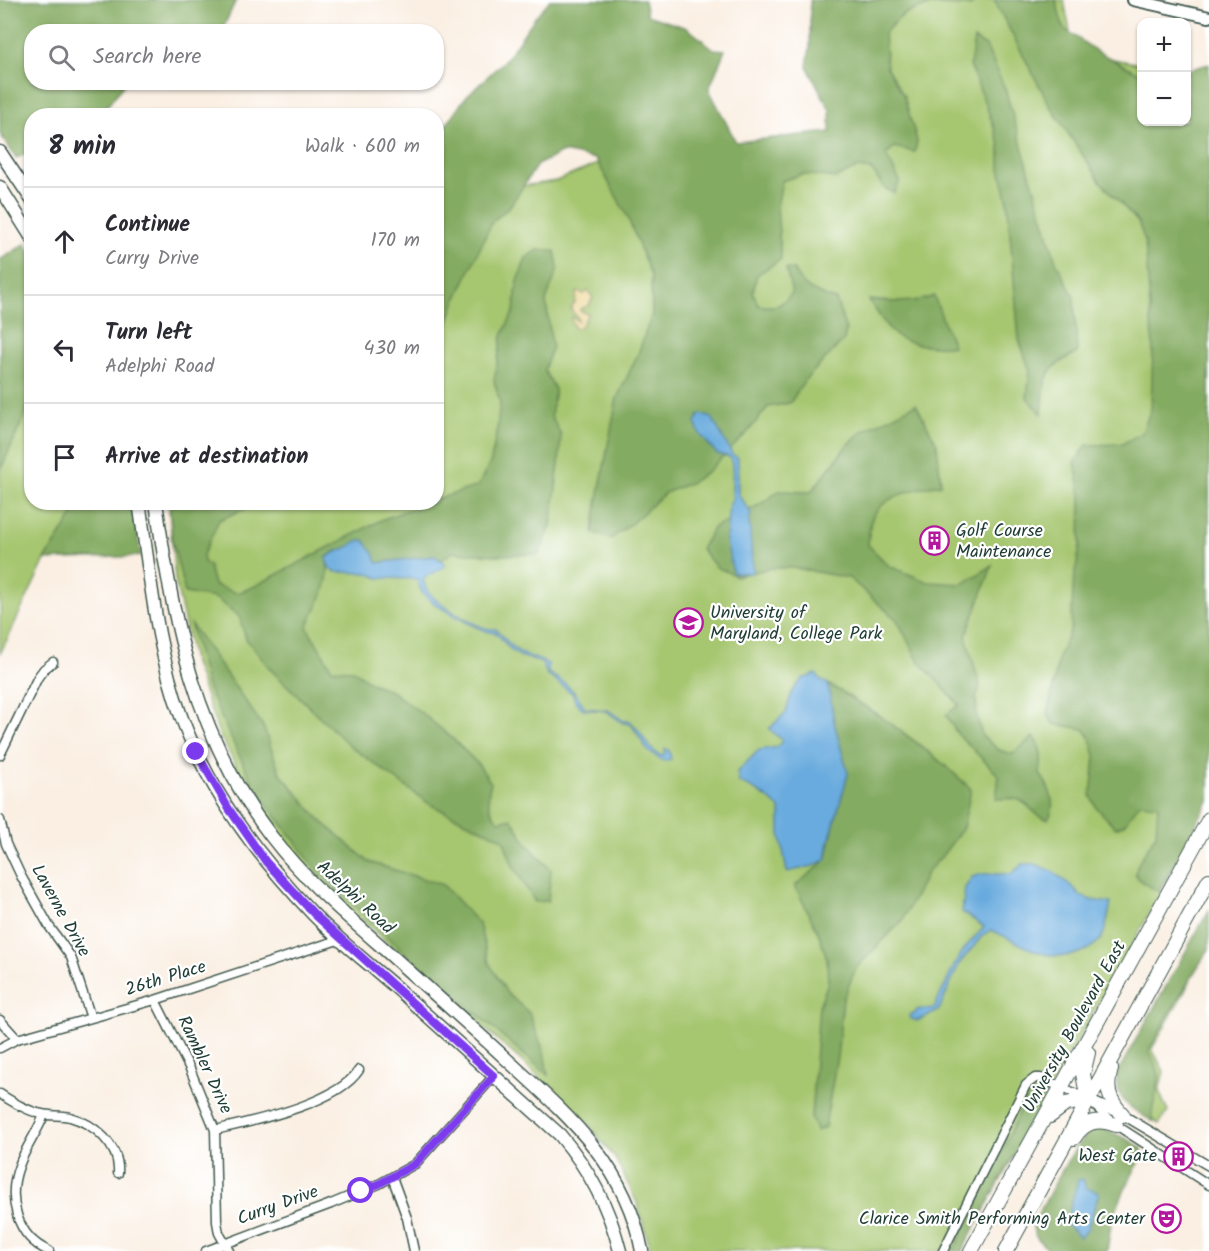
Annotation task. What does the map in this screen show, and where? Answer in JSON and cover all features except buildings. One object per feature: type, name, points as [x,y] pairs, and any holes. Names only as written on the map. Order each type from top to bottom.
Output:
[{"type":"main road","points":[[0,152],[24,188]]},
{"type":"main road","points":[[0,187],[24,225]]},
{"type":"main road","name":"Adelphi Road","points":[[140,510],[163,651],[181,716],[196,752],[229,809],[261,856],[315,915],[560,1135],[582,1163],[608,1212],[620,1251]]},
{"type":"main road","name":"Adelphi Road","points":[[157,510],[175,622],[202,713],[232,775],[258,817],[270,835],[314,887],[501,1054],[584,1134],[609,1166],[620,1186],[635,1224],[642,1251]]},
{"type":"main road","name":"University Boulevard East","points":[[971,1251],[1209,819]]},
{"type":"main road","points":[[1006,1251],[1209,880]]},
{"type":"main road","points":[[1088,1100],[1083,1069],[1097,1022]]},
{"type":"main road","points":[[1041,1186],[1053,1176],[1079,1130],[1090,1122],[1120,1120],[1107,1089],[1108,1078],[1120,1043]]},
{"type":"main road","points":[[1038,1132],[1050,1116],[1063,1106],[1088,1100]]},
{"type":"street","points":[[1146,1],[1209,17]]},
{"type":"street","points":[[0,755],[38,677],[53,662]]},
{"type":"street","name":"Laverne Drive","points":[[0,820],[6,843],[21,876],[49,927],[71,957],[91,1018]]},
{"type":"street","name":"26th Place","points":[[0,1048],[17,1039],[155,1000],[342,939]]},
{"type":"street","name":"Rambler Drive","points":[[155,1000],[190,1069],[215,1130],[217,1222],[219,1233],[227,1247]]},
{"type":"street","points":[[0,1020],[17,1039]]},
{"type":"street","points":[[215,1130],[285,1112],[333,1092],[354,1078],[359,1070]]},
{"type":"street","name":"Curry Drive","points":[[206,1251],[227,1247],[392,1177],[419,1160],[494,1076]]},
{"type":"street","points":[[943,1251],[1026,1085],[1035,1078],[1041,1077],[1088,1100],[1120,1120],[1209,1185]]},
{"type":"street","points":[[0,1094],[44,1115],[74,1118],[90,1126],[101,1134],[116,1152],[118,1173]]},
{"type":"street","points":[[44,1115],[19,1166],[15,1183],[15,1198],[19,1221],[26,1234],[35,1244],[49,1251]]},
{"type":"street","points":[[1120,1120],[1209,1166]]},
{"type":"street","points":[[392,1177],[408,1218],[414,1251]]},
{"type":"green space","points":[[0,0],[236,0],[225,24],[24,24],[24,90],[120,90],[104,108],[24,108],[24,155],[16,158],[0,134]]},
{"type":"green space","points":[[550,0],[644,0],[647,15],[687,28],[714,49],[725,50],[709,89],[736,142],[830,132],[830,110],[807,66],[810,47],[810,0],[978,0],[970,6],[930,5],[904,14],[884,33],[887,68],[904,96],[917,141],[915,152],[894,147],[886,155],[900,181],[894,193],[884,188],[872,170],[857,168],[836,178],[802,174],[782,181],[777,207],[781,259],[757,275],[753,292],[758,305],[777,305],[788,298],[792,293],[786,269],[793,269],[801,282],[810,289],[836,300],[846,330],[844,340],[805,380],[790,403],[768,407],[747,433],[708,471],[692,482],[665,493],[611,539],[593,533],[598,498],[617,398],[638,354],[652,314],[651,276],[628,218],[596,159],[563,152],[537,165],[510,206],[492,222],[456,300],[444,334],[444,128],[465,98],[506,59]]},
{"type":"green space","name":"University of Maryland, College Park","points":[[837,0],[1064,0],[1074,52],[1137,63],[1137,126],[1188,126],[1209,159],[1209,798],[1143,925],[1049,1090],[962,1251],[651,1251],[637,1203],[616,1160],[587,1122],[330,892],[293,854],[253,798],[219,734],[193,660],[175,580],[169,510],[444,510],[444,306],[497,190],[556,181],[605,161],[852,135]]},
{"type":"green space","points":[[994,0],[1056,0],[1063,28],[1098,52],[1137,72],[1137,126],[1191,126],[1191,69],[1209,64],[1209,801],[1158,892],[1135,874],[1138,864],[1156,834],[1158,805],[1140,803],[1124,824],[1116,828],[1097,808],[1091,797],[1095,756],[1090,737],[1084,729],[1053,724],[1048,714],[1059,655],[1071,629],[1073,587],[1080,546],[1081,496],[1075,462],[1087,445],[1122,444],[1142,433],[1151,409],[1153,347],[1145,241],[1138,222],[1100,181],[1050,106]]},
{"type":"green space","points":[[974,39],[986,46],[1005,89],[1056,262],[1074,297],[1077,353],[1051,370],[1045,383],[1042,414],[1027,398],[1030,371],[1019,339],[1007,198],[1000,169],[1000,145],[970,66]]},
{"type":"green space","points":[[24,245],[24,417],[0,471],[0,260]]},
{"type":"green space","points":[[538,250],[555,251],[558,268],[546,301],[552,347],[544,370],[555,389],[551,416],[561,435],[551,526],[539,554],[494,555],[453,552],[441,560],[433,556],[377,563],[374,553],[343,549],[326,558],[328,576],[326,585],[307,627],[332,669],[353,670],[371,683],[391,691],[427,717],[478,764],[491,783],[489,804],[492,813],[499,821],[511,818],[528,845],[551,870],[548,901],[535,902],[513,866],[503,839],[431,805],[350,746],[272,671],[246,639],[239,616],[215,598],[185,593],[172,539],[170,510],[242,510],[219,520],[203,555],[204,562],[209,566],[214,585],[237,593],[253,587],[383,519],[408,510],[444,510],[444,497],[478,486],[491,461],[500,402],[494,381],[502,336],[514,311],[517,284],[526,258]]},
{"type":"green space","points":[[934,296],[953,346],[921,345],[898,337],[886,325],[869,300],[894,302]]},
{"type":"green space","points":[[916,404],[937,444],[941,484],[900,495],[882,505],[875,512],[871,521],[868,545],[889,566],[928,582],[962,584],[992,566],[966,636],[980,686],[976,698],[977,716],[982,736],[999,750],[1012,754],[1033,737],[1036,741],[1041,754],[1040,774],[1049,790],[1052,802],[1048,819],[1039,816],[1021,801],[996,799],[999,776],[956,732],[946,715],[959,705],[918,660],[897,620],[849,578],[795,568],[772,568],[736,576],[716,567],[701,549],[714,527],[759,505],[779,491],[811,492],[845,448],[861,432]]},
{"type":"green space","points":[[24,417],[24,510],[77,510],[45,560],[0,654],[0,471]]},
{"type":"green space","points":[[77,510],[133,510],[141,556],[45,560]]},
{"type":"green space","points":[[190,623],[263,726],[280,773],[320,820],[369,862],[443,885],[479,924],[489,963],[507,993],[529,1013],[544,1052],[548,1075],[413,960],[320,874],[255,789],[207,687]]},
{"type":"green space","points":[[828,684],[903,732],[971,789],[963,828],[928,871],[902,921],[856,968],[843,999],[837,1057],[825,1127],[816,1131],[811,1118],[819,1006],[828,983],[827,959],[819,935],[795,886],[826,860],[837,811],[834,722]]},
{"type":"green space","points":[[1209,910],[1209,949],[1149,1050],[1159,1077],[1152,1121],[1125,1103],[1118,1091],[1117,1073]]},
{"type":"green space","points":[[1181,965],[1191,980],[1152,1049],[1164,1071],[1159,1091],[1168,1112],[1159,1124],[1130,1106],[1121,1078]]},
{"type":"green space","points":[[1040,1084],[1049,1090],[962,1251],[953,1251],[1004,1147],[1031,1085]]},
{"type":"green space","points":[[1097,1126],[1142,1148],[1142,1156],[1112,1219],[1107,1251],[1050,1251],[1036,1236],[1033,1225],[1070,1157],[1088,1133]]},
{"type":"sand","points":[[588,291],[593,298],[588,306],[580,311],[588,314],[581,326],[575,329],[571,319],[572,317],[578,321],[578,318],[571,310],[576,294],[578,292],[584,294]]},
{"type":"water","points":[[700,414],[712,418],[732,454],[738,458],[738,494],[751,513],[749,520],[753,573],[733,573],[726,541],[729,505],[732,498],[731,461],[730,457],[717,454],[700,434],[695,423]]},
{"type":"water","points":[[364,540],[374,553],[377,563],[434,556],[441,560],[446,565],[423,580],[427,590],[435,598],[451,611],[471,622],[489,629],[496,629],[517,651],[548,664],[548,673],[570,688],[585,708],[608,710],[624,721],[630,721],[652,749],[662,756],[665,749],[669,750],[671,759],[663,761],[648,751],[631,724],[623,723],[606,711],[583,709],[575,701],[573,694],[547,675],[542,663],[520,656],[511,650],[496,633],[469,623],[445,610],[422,592],[418,579],[379,578],[367,573],[336,572],[330,569],[326,559],[333,553],[349,547],[356,541]]},
{"type":"water","points":[[816,674],[828,684],[834,722],[848,774],[826,860],[813,866],[787,872],[780,834],[780,808],[756,790],[739,783],[737,772],[759,750],[778,747],[782,740],[769,729],[786,712],[792,692],[802,679]]},
{"type":"water","points":[[1023,864],[1035,864],[1052,871],[1081,896],[1111,903],[1101,939],[1082,952],[1057,956],[1035,951],[991,930],[983,935],[959,964],[939,1010],[917,1021],[910,1018],[910,1014],[914,1014],[917,1010],[934,1008],[956,962],[984,927],[962,912],[965,888],[972,877],[982,874],[1011,874]]},
{"type":"water","points":[[1083,1179],[1086,1188],[1099,1192],[1087,1230],[1080,1237],[1066,1224],[1078,1180]]},
{"type":"place","name":"Golf Course Maintenance","points":[[935,541]]},
{"type":"place","name":"University of Maryland, College Park","points":[[689,623]]},
{"type":"place","name":"West Gate","points":[[1178,1156]]},
{"type":"place","name":"Clarice Smith Performing Arts Center","points":[[1166,1219]]},
{"type":"route","points":[[196,752],[239,825],[266,862],[315,915],[494,1076],[415,1164],[361,1191]]}]
